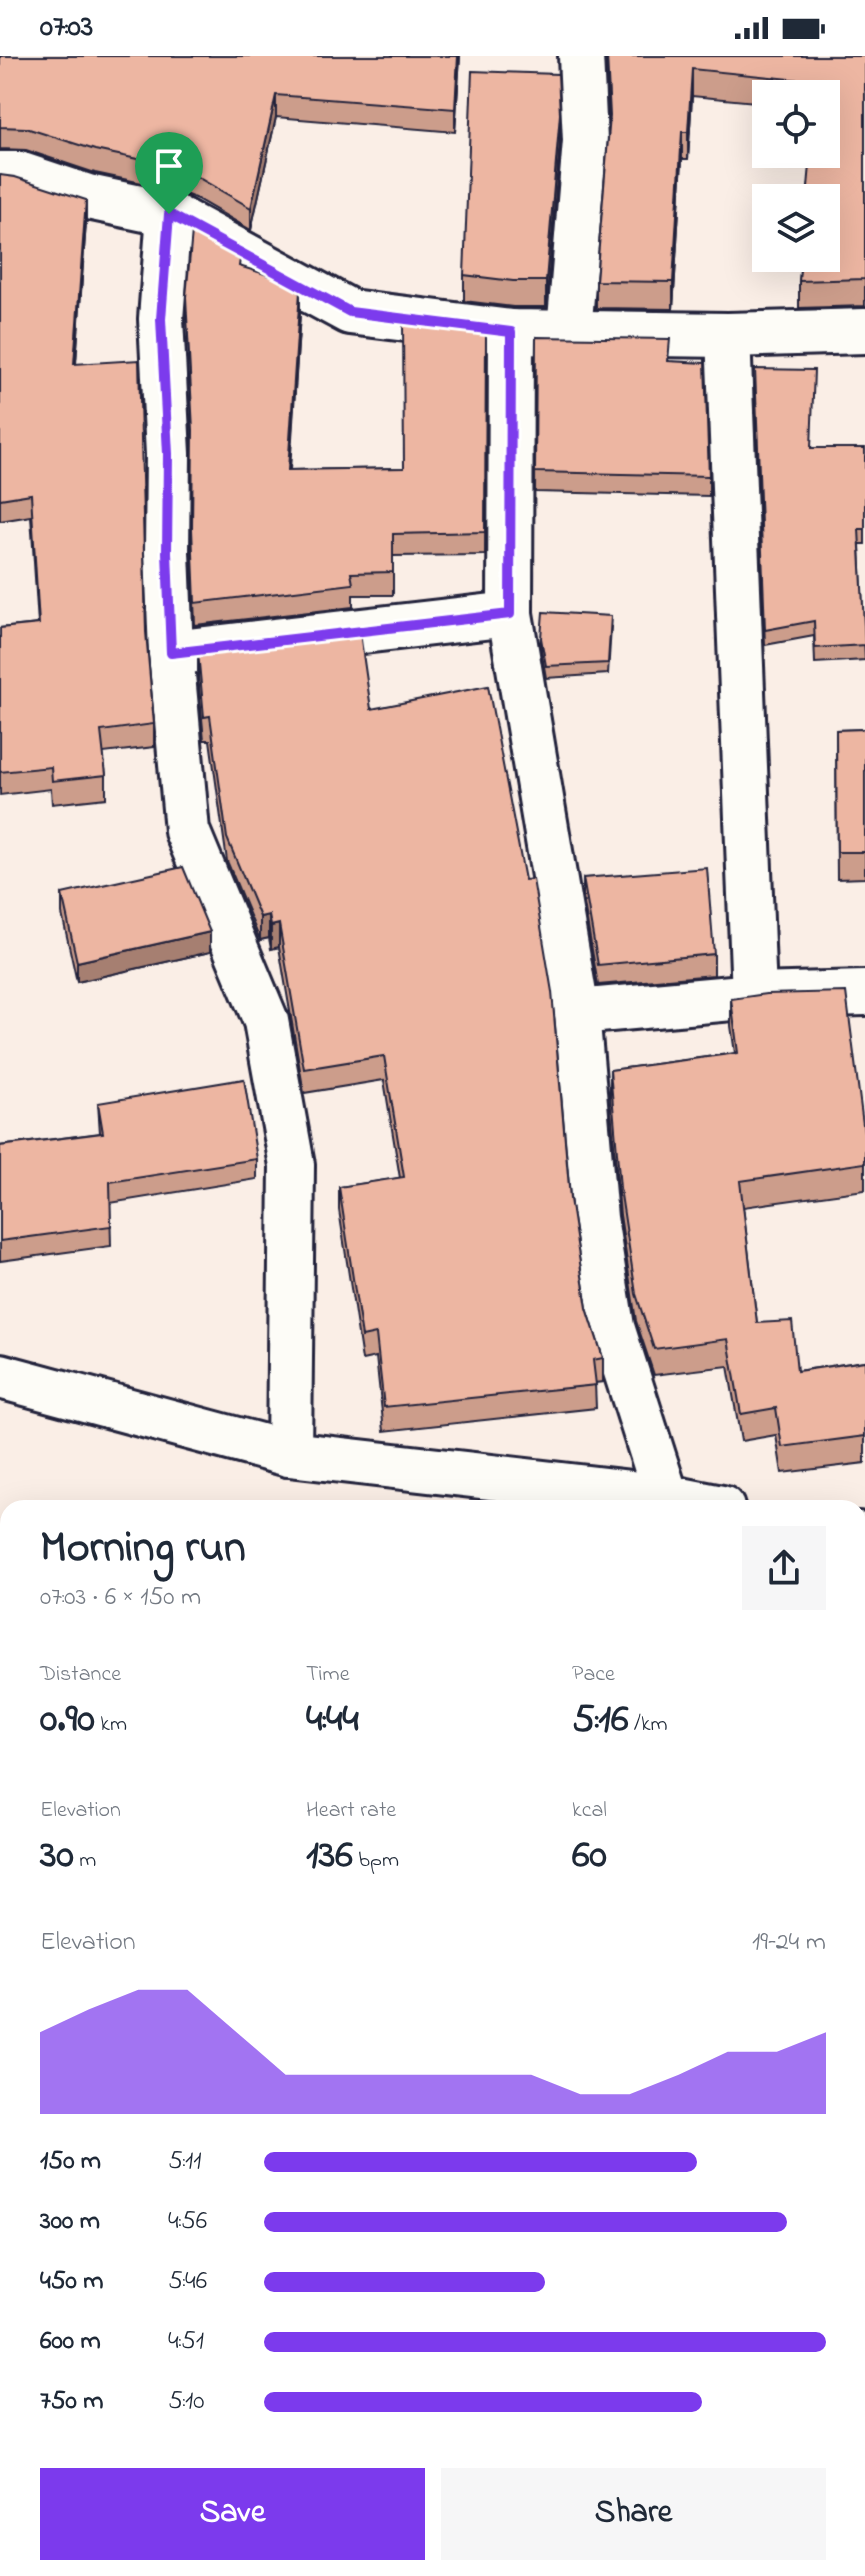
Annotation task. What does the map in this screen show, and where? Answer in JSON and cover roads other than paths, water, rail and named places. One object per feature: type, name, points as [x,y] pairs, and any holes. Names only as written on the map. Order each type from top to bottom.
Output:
[{"type":"street","points":[[569,332],[585,141],[581,56]]},
{"type":"street","points":[[0,174],[19,174],[88,197],[169,214],[350,312],[511,332],[728,335],[865,331]]},
{"type":"street","points":[[169,214],[161,319],[168,454],[167,552],[171,653],[187,831],[266,1021],[292,1165],[289,1454]]},
{"type":"street","points":[[511,332],[510,614],[577,1012],[595,1218],[612,1327],[666,1497]]},
{"type":"street","points":[[728,335],[754,996]]},
{"type":"street","points":[[171,653],[510,614]]},
{"type":"street","points":[[577,1012],[754,996],[865,993]]},
{"type":"street","points":[[0,1376],[289,1454],[681,1500]]}]
